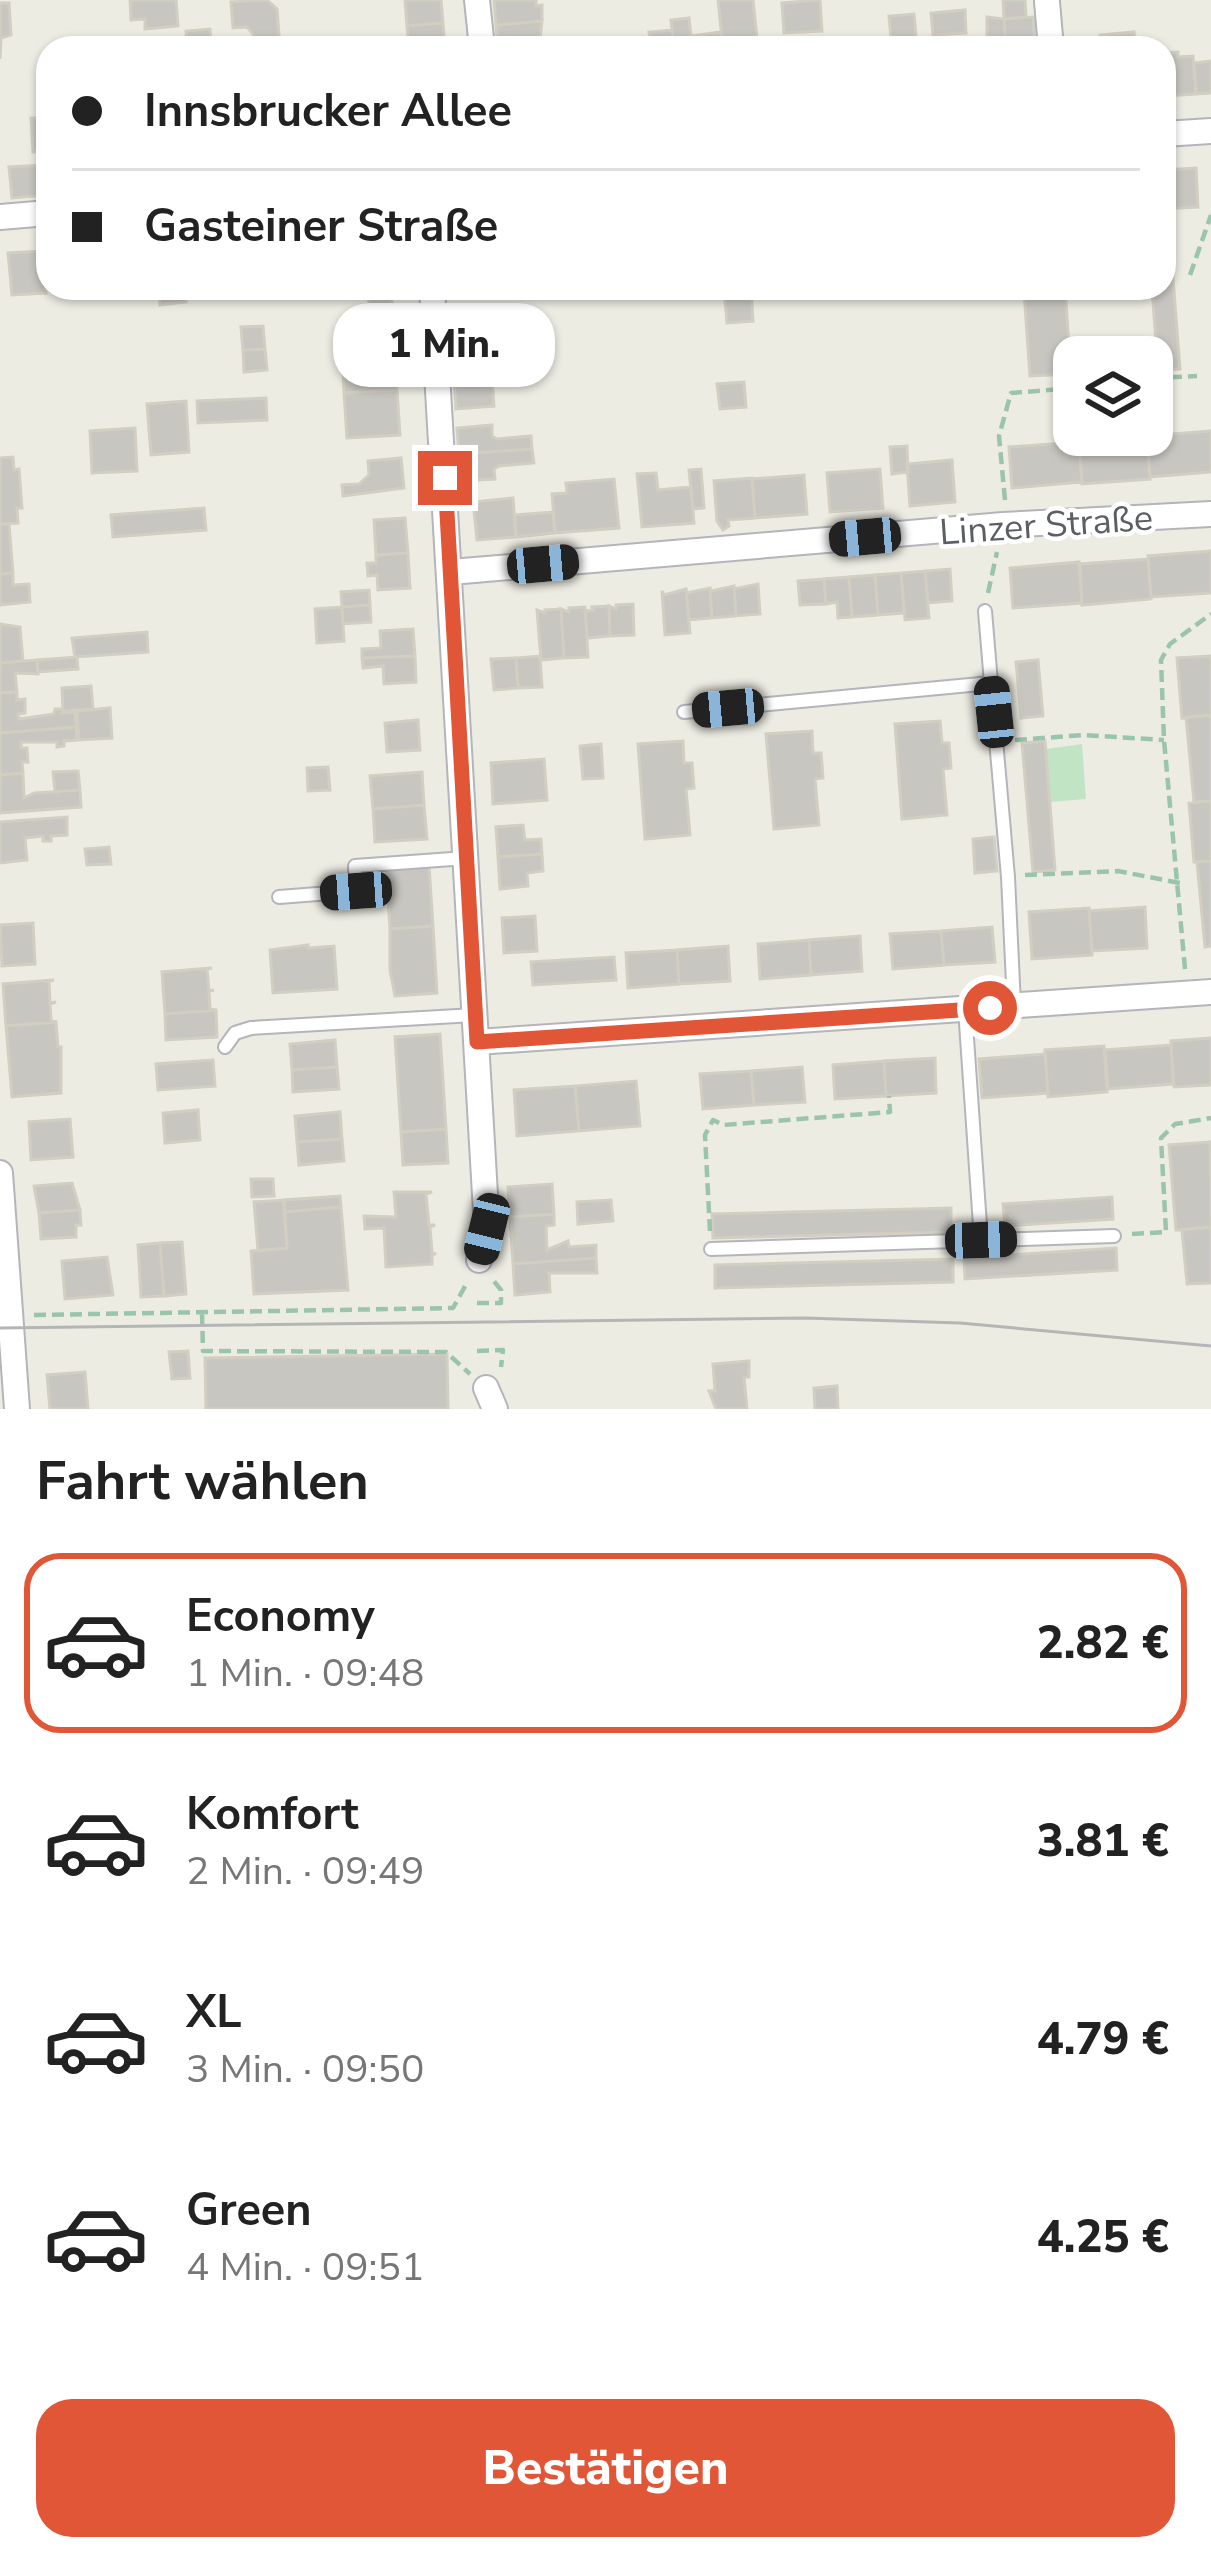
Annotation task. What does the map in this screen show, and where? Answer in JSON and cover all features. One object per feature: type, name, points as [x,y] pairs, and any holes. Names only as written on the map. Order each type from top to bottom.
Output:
[{"type":"street","points":[[477,0],[481,36]]},
{"type":"street","points":[[1047,2],[1051,36]]},
{"type":"street","points":[[1176,133],[1211,130]]},
{"type":"street","points":[[0,217],[36,214]]},
{"type":"street","points":[[433,300],[487,1229],[479,1260]]},
{"type":"street","name":"Linzer Straße","points":[[451,572],[1003,525],[1211,514]]},
{"type":"street","points":[[477,1042],[1199,993]]},
{"type":"street","points":[[0,1173],[16,1409]]},
{"type":"lane","points":[[985,611],[1014,1006]]},
{"type":"lane","points":[[684,712],[991,683]]},
{"type":"lane","points":[[279,897],[356,891],[355,866],[467,858]]},
{"type":"lane","points":[[965,1009],[981,1240]]},
{"type":"lane","points":[[225,1047],[236,1033],[250,1028],[476,1015]]},
{"type":"lane","points":[[710,1249],[1114,1236]]},
{"type":"path","points":[[1190,275],[1211,215]]},
{"type":"path","points":[[1173,377],[1197,376]]},
{"type":"path","points":[[985,611],[1006,512],[999,436],[1011,392],[1053,389]]},
{"type":"path","points":[[1199,993],[1180,883],[1161,660],[1170,644],[1211,614]]},
{"type":"path","points":[[997,741],[1084,735],[1165,740]]},
{"type":"path","points":[[1008,877],[1118,872],[1180,883]]},
{"type":"path","points":[[710,1249],[705,1135],[712,1120],[723,1126],[890,1112],[889,1096]]},
{"type":"path","points":[[1114,1236],[1166,1232],[1161,1138],[1175,1124],[1211,1118]]},
{"type":"path","points":[[10,1316],[453,1308],[479,1260]]},
{"type":"path","points":[[477,1303],[501,1303]]},
{"type":"path","points":[[202,1313],[203,1351],[446,1352],[490,1398]]},
{"type":"path","points":[[477,1351],[502,1350]]},
{"type":"green space","points":[[1082,744],[1086,799],[1050,802],[1046,749]]},
{"type":"building","points":[[130,0],[176,0],[178,26],[145,29],[145,19],[131,20]]},
{"type":"building","points":[[267,0],[277,9],[279,36],[253,36],[247,27],[233,28],[231,2]]},
{"type":"building","points":[[405,0],[441,0],[443,23],[407,26]]},
{"type":"building","points":[[494,0],[536,0],[536,6],[542,5],[542,21],[496,25]]},
{"type":"building","points":[[718,0],[753,0],[757,36],[722,36]]},
{"type":"building","points":[[820,0],[822,31],[784,33],[782,3]]},
{"type":"building","points":[[1003,0],[1025,0],[1026,17],[1004,19]]},
{"type":"building","points":[[0,3],[9,3],[11,35],[1,38],[0,59]]},
{"type":"building","points":[[965,10],[966,33],[933,35],[931,13]]},
{"type":"building","points":[[914,14],[916,36],[891,36],[889,16]]},
{"type":"building","points":[[987,17],[1004,19],[1005,36],[987,36]]},
{"type":"building","points":[[1033,17],[1034,36],[1005,36],[1004,19]]},
{"type":"building","points":[[689,18],[691,36],[673,36],[671,20]]},
{"type":"building","points":[[542,21],[540,36],[497,36],[496,25]]},
{"type":"building","points":[[443,23],[444,36],[408,36],[407,26]]},
{"type":"building","points":[[210,29],[210,36],[186,36],[186,31]]},
{"type":"building","points":[[672,30],[673,36],[650,36],[649,32]]},
{"type":"building","points":[[1176,52],[1178,57],[1193,56],[1196,94],[1176,95]]},
{"type":"building","points":[[1211,61],[1211,93],[1196,94],[1194,63]]},
{"type":"building","points":[[31,118],[36,118],[36,152]]},
{"type":"building","points":[[36,166],[36,196],[12,198],[9,167]]},
{"type":"building","points":[[1196,168],[1198,207],[1176,208],[1176,169]]},
{"type":"building","points":[[36,251],[36,294],[12,295],[8,253]]},
{"type":"building","points":[[160,300],[186,300],[186,302],[160,305]]},
{"type":"building","points":[[369,300],[392,300],[393,315],[370,317]]},
{"type":"building","points":[[725,300],[752,300],[753,321],[727,323]]},
{"type":"building","points":[[1025,300],[1066,300],[1068,336],[1053,336],[1053,375],[1030,376]]},
{"type":"building","points":[[1153,300],[1175,300],[1180,369],[1173,369],[1173,336],[1156,336]]},
{"type":"building","points":[[488,314],[490,344],[452,347],[450,317]]},
{"type":"building","points":[[379,316],[381,341],[356,343],[355,318]]},
{"type":"building","points":[[263,326],[265,349],[243,350],[241,327]]},
{"type":"building","points":[[488,344],[490,376],[454,379],[452,347]]},
{"type":"building","points":[[265,349],[267,370],[244,372],[243,350]]},
{"type":"building","points":[[394,350],[397,390],[344,393],[342,354]]},
{"type":"building","points":[[492,376],[494,406],[456,409],[454,379]]},
{"type":"building","points":[[744,382],[746,407],[720,409],[717,384]]},
{"type":"building","points":[[397,390],[400,435],[347,438],[344,393]]},
{"type":"building","points":[[266,398],[267,420],[198,423],[197,401]]},
{"type":"building","points":[[186,401],[189,452],[151,455],[147,404]]},
{"type":"building","points":[[492,425],[492,436],[497,439],[531,436],[532,449],[459,454],[457,428]]},
{"type":"building","points":[[135,428],[137,471],[92,473],[90,431]]},
{"type":"building","points":[[1211,431],[1211,472],[1150,477],[1148,456],[1173,456],[1173,434]]},
{"type":"building","points":[[1053,444],[1053,456],[1080,456],[1082,482],[1012,488],[1009,447]]},
{"type":"building","points":[[907,446],[908,472],[892,474],[890,447]]},
{"type":"building","points":[[532,449],[534,463],[499,466],[494,469],[495,479],[460,481],[459,454]]},
{"type":"building","points":[[1080,456],[1148,456],[1150,479],[1082,484]]},
{"type":"building","points":[[13,457],[14,470],[19,469],[22,508],[17,508],[18,523],[0,524],[0,458]]},
{"type":"building","points":[[401,458],[404,488],[343,496],[342,485],[359,484],[369,475],[368,461]]},
{"type":"building","points":[[952,460],[955,502],[910,506],[907,464]]},
{"type":"building","points":[[701,469],[704,508],[693,509],[689,470]]},
{"type":"building","points":[[880,469],[883,508],[830,512],[827,473]]},
{"type":"building","points":[[656,473],[658,490],[691,487],[694,523],[642,527],[637,474]]},
{"type":"building","points":[[804,475],[807,514],[755,518],[752,479]]},
{"type":"building","points":[[752,478],[755,518],[728,520],[723,530],[717,521],[714,481]]},
{"type":"building","points":[[614,479],[619,528],[555,533],[552,494],[567,493],[566,483]]},
{"type":"building","points":[[513,498],[516,537],[477,540],[473,502]]},
{"type":"building","points":[[204,508],[206,530],[113,537],[111,515]]},
{"type":"building","points":[[553,512],[555,533],[516,537],[515,515]]},
{"type":"building","points":[[405,518],[408,553],[376,555],[374,520]]},
{"type":"building","points":[[0,524],[9,524],[13,573],[0,574]]},
{"type":"building","points":[[1211,551],[1211,593],[1151,597],[1148,556]]},
{"type":"building","points":[[408,553],[410,588],[378,590],[377,575],[368,576],[367,563],[376,563],[376,555]]},
{"type":"building","points":[[1148,559],[1151,599],[1082,605],[1080,564]]},
{"type":"building","points":[[1079,562],[1082,603],[1013,608],[1010,568]]},
{"type":"building","points":[[950,569],[952,601],[928,603],[925,571]]},
{"type":"building","points":[[925,571],[929,618],[905,620],[901,573]]},
{"type":"building","points":[[13,573],[13,585],[29,584],[30,602],[0,605],[0,574]]},
{"type":"building","points":[[901,573],[904,613],[878,615],[875,575]]},
{"type":"building","points":[[875,575],[878,615],[852,617],[849,577]]},
{"type":"building","points":[[849,577],[852,617],[838,618],[837,602],[826,604],[824,579]]},
{"type":"building","points":[[824,579],[826,604],[800,605],[798,581]]},
{"type":"building","points":[[758,584],[760,614],[736,616],[734,589]]},
{"type":"building","points":[[734,586],[736,616],[712,618],[710,588]]},
{"type":"building","points":[[710,588],[712,618],[689,620],[686,589],[687,593]]},
{"type":"building","points":[[686,589],[690,633],[665,635],[662,591],[664,595]]},
{"type":"building","points":[[369,590],[370,605],[342,607],[341,592]]},
{"type":"building","points":[[633,604],[634,635],[610,636],[609,606]]},
{"type":"building","points":[[370,605],[371,622],[343,624],[342,607]]},
{"type":"building","points":[[609,606],[610,636],[587,638],[585,611]]},
{"type":"building","points":[[342,607],[344,641],[317,643],[315,609]]},
{"type":"building","points":[[585,607],[588,657],[564,658],[561,609],[569,612],[569,608]]},
{"type":"building","points":[[561,609],[564,658],[541,660],[537,610]]},
{"type":"building","points":[[0,624],[20,627],[23,661],[0,663]]},
{"type":"building","points":[[413,629],[415,656],[362,658],[362,649],[381,648],[380,631]]},
{"type":"building","points":[[147,632],[148,652],[75,657],[72,638]]},
{"type":"building","points":[[415,656],[416,682],[384,684],[383,666],[363,668],[362,658]]},
{"type":"building","points":[[540,656],[542,687],[518,688],[516,658]]},
{"type":"building","points":[[1211,656],[1211,715],[1182,718],[1177,658]]},
{"type":"building","points":[[77,657],[78,669],[38,672],[37,660]]},
{"type":"building","points":[[516,658],[518,688],[494,690],[491,659]]},
{"type":"building","points":[[37,660],[38,674],[15,673],[17,692],[0,693],[0,663]]},
{"type":"building","points":[[1038,660],[1043,716],[1021,718],[1016,662]]},
{"type":"building","points":[[91,686],[93,709],[63,711],[62,688]]},
{"type":"building","points":[[17,692],[17,700],[25,699],[25,713],[18,714],[19,719],[62,709],[62,713],[75,712],[76,727],[0,733],[0,693]]},
{"type":"building","points":[[110,708],[112,738],[79,740],[77,711]]},
{"type":"building","points":[[1211,715],[1211,801],[1194,802],[1186,717]]},
{"type":"building","points":[[418,720],[420,750],[387,752],[385,723]]},
{"type":"building","points":[[940,721],[942,743],[949,743],[951,768],[943,769],[947,815],[902,819],[895,724]]},
{"type":"building","points":[[76,727],[77,740],[64,741],[64,746],[21,742],[21,748],[27,748],[28,762],[22,762],[23,773],[0,775],[0,733]]},
{"type":"building","points":[[812,731],[813,753],[821,753],[823,778],[815,779],[819,825],[774,829],[766,734]]},
{"type":"building","points":[[683,741],[684,763],[692,763],[694,788],[686,789],[690,835],[645,839],[638,744]]},
{"type":"building","points":[[1045,741],[1055,870],[1033,872],[1022,743]]},
{"type":"building","points":[[601,744],[603,778],[583,779],[580,746]]},
{"type":"building","points":[[544,759],[547,800],[493,804],[491,763]]},
{"type":"building","points":[[328,767],[330,790],[308,791],[307,768]]},
{"type":"building","points":[[78,771],[80,790],[55,792],[53,772]]},
{"type":"building","points":[[422,772],[424,805],[373,809],[370,776]]},
{"type":"building","points":[[23,773],[24,798],[80,790],[81,807],[0,813],[0,775]]},
{"type":"building","points":[[1211,801],[1211,861],[1194,862],[1189,803]]},
{"type":"building","points":[[424,805],[427,839],[375,842],[373,809]]},
{"type":"building","points":[[67,817],[67,835],[51,836],[51,841],[43,841],[43,836],[25,838],[27,860],[0,863],[0,822]]},
{"type":"building","points":[[523,825],[525,840],[541,839],[542,854],[498,857],[496,827]]},
{"type":"building","points":[[994,837],[997,871],[975,873],[973,839]]},
{"type":"building","points":[[109,847],[111,864],[87,865],[85,849]]},
{"type":"building","points":[[542,854],[543,871],[527,873],[528,886],[500,889],[498,857]]},
{"type":"building","points":[[1211,861],[1211,946],[1205,947],[1197,862]]},
{"type":"building","points":[[429,866],[433,926],[390,929],[386,869]]},
{"type":"building","points":[[1145,907],[1147,948],[1092,951],[1089,911]]},
{"type":"building","points":[[1089,908],[1092,955],[1032,959],[1029,912]]},
{"type":"building","points":[[535,916],[537,951],[504,953],[502,918]]},
{"type":"building","points":[[33,923],[35,964],[2,966],[0,925]]},
{"type":"building","points":[[433,926],[437,993],[395,996],[390,929]]},
{"type":"building","points":[[992,927],[995,962],[944,965],[941,931]]},
{"type":"building","points":[[941,931],[944,965],[893,969],[890,934]]},
{"type":"building","points":[[860,936],[862,971],[811,975],[809,940]]},
{"type":"building","points":[[809,940],[811,975],[760,979],[758,944]]},
{"type":"building","points":[[334,946],[337,989],[273,993],[270,950]]},
{"type":"building","points":[[728,946],[730,981],[679,984],[677,950]]},
{"type":"building","points":[[677,950],[679,984],[628,988],[626,953]]},
{"type":"building","points":[[614,957],[616,980],[533,985],[531,962]]},
{"type":"building","points":[[212,968],[207,969],[210,1009],[216,1010],[165,1014],[162,972]]},
{"type":"building","points":[[54,980],[49,981],[50,1003],[56,1002],[50,1004],[51,1021],[57,1022],[6,1026],[3,984]]},
{"type":"building","points":[[216,1010],[217,1037],[166,1040],[165,1014]]},
{"type":"building","points":[[56,1022],[61,1093],[12,1097],[6,1026]]},
{"type":"building","points":[[440,1034],[446,1129],[401,1132],[395,1037]]},
{"type":"building","points":[[1211,1038],[1211,1085],[1174,1087],[1171,1041]]},
{"type":"building","points":[[335,1040],[337,1067],[292,1070],[290,1044]]},
{"type":"building","points":[[1171,1045],[1173,1084],[1108,1089],[1105,1050]]},
{"type":"building","points":[[1104,1046],[1107,1092],[1048,1097],[1045,1050]]},
{"type":"building","points":[[1045,1054],[1048,1093],[982,1098],[979,1059]]},
{"type":"building","points":[[935,1058],[936,1093],[886,1096],[884,1061]]},
{"type":"building","points":[[213,1060],[215,1086],[158,1090],[156,1064]]},
{"type":"building","points":[[884,1061],[886,1096],[835,1099],[833,1065]]},
{"type":"building","points":[[337,1067],[339,1089],[293,1092],[292,1070]]},
{"type":"building","points":[[802,1067],[805,1102],[754,1105],[751,1071]]},
{"type":"building","points":[[751,1071],[754,1105],[703,1109],[700,1074]]},
{"type":"building","points":[[636,1081],[640,1126],[579,1131],[575,1086]]},
{"type":"building","points":[[575,1086],[579,1131],[517,1136],[514,1090]]},
{"type":"building","points":[[198,1110],[200,1140],[165,1143],[163,1113]]},
{"type":"building","points":[[340,1112],[342,1139],[297,1142],[295,1116]]},
{"type":"building","points":[[70,1119],[73,1157],[31,1160],[29,1122]]},
{"type":"building","points":[[446,1129],[448,1163],[403,1165],[401,1132]]},
{"type":"building","points":[[342,1139],[344,1161],[299,1165],[297,1142]]},
{"type":"building","points":[[1210,1142],[1211,1227],[1176,1230],[1169,1145]]},
{"type":"building","points":[[251,1179],[273,1179],[274,1196],[252,1197]]},
{"type":"building","points":[[72,1183],[80,1210],[39,1213],[34,1186]]},
{"type":"building","points":[[552,1184],[554,1214],[510,1217],[508,1187]]},
{"type":"building","points":[[394,1192],[432,1192],[426,1194],[429,1225],[435,1225],[430,1227],[436,1254],[432,1254],[432,1264],[386,1267],[384,1228],[365,1229],[364,1216],[396,1217]]},
{"type":"building","points":[[340,1196],[341,1207],[284,1212],[284,1200]]},
{"type":"building","points":[[1112,1197],[1113,1219],[1005,1226],[1003,1204]]},
{"type":"building","points":[[284,1200],[287,1248],[258,1251],[254,1202]]},
{"type":"building","points":[[611,1200],[613,1221],[578,1224],[577,1202]]},
{"type":"building","points":[[341,1207],[348,1290],[254,1294],[251,1251],[287,1248],[284,1212]]},
{"type":"building","points":[[951,1208],[951,1232],[713,1238],[712,1214]]},
{"type":"building","points":[[80,1210],[76,1237],[41,1239],[39,1213]]},
{"type":"building","points":[[554,1214],[554,1225],[546,1226],[547,1250],[568,1241],[569,1247],[596,1245],[596,1258],[513,1264],[510,1217]]},
{"type":"building","points":[[1211,1227],[1211,1283],[1187,1284],[1182,1230]]},
{"type":"building","points":[[182,1242],[186,1294],[164,1296],[160,1243]]},
{"type":"building","points":[[160,1243],[164,1296],[141,1297],[138,1245]]},
{"type":"building","points":[[1116,1248],[1117,1270],[965,1279],[964,1258]]},
{"type":"building","points":[[107,1257],[113,1295],[65,1299],[62,1261]]},
{"type":"building","points":[[596,1258],[597,1273],[549,1273],[550,1292],[515,1295],[513,1264]]},
{"type":"building","points":[[953,1259],[953,1282],[715,1288],[715,1265]]},
{"type":"building","points":[[188,1351],[190,1378],[172,1379],[169,1352]]},
{"type":"building","points":[[447,1354],[448,1409],[206,1409],[205,1358]]},
{"type":"building","points":[[749,1361],[749,1377],[744,1377],[747,1409],[716,1409],[709,1391],[715,1391],[713,1364]]},
{"type":"building","points":[[85,1372],[88,1409],[50,1409],[47,1375]]},
{"type":"building","points":[[837,1386],[838,1409],[815,1409],[814,1388]]},
{"type":"tram line","points":[[0,1328],[805,1318],[960,1323],[1211,1346]]},
{"type":"route","points":[[445,478],[477,1042],[990,1008]]}]
